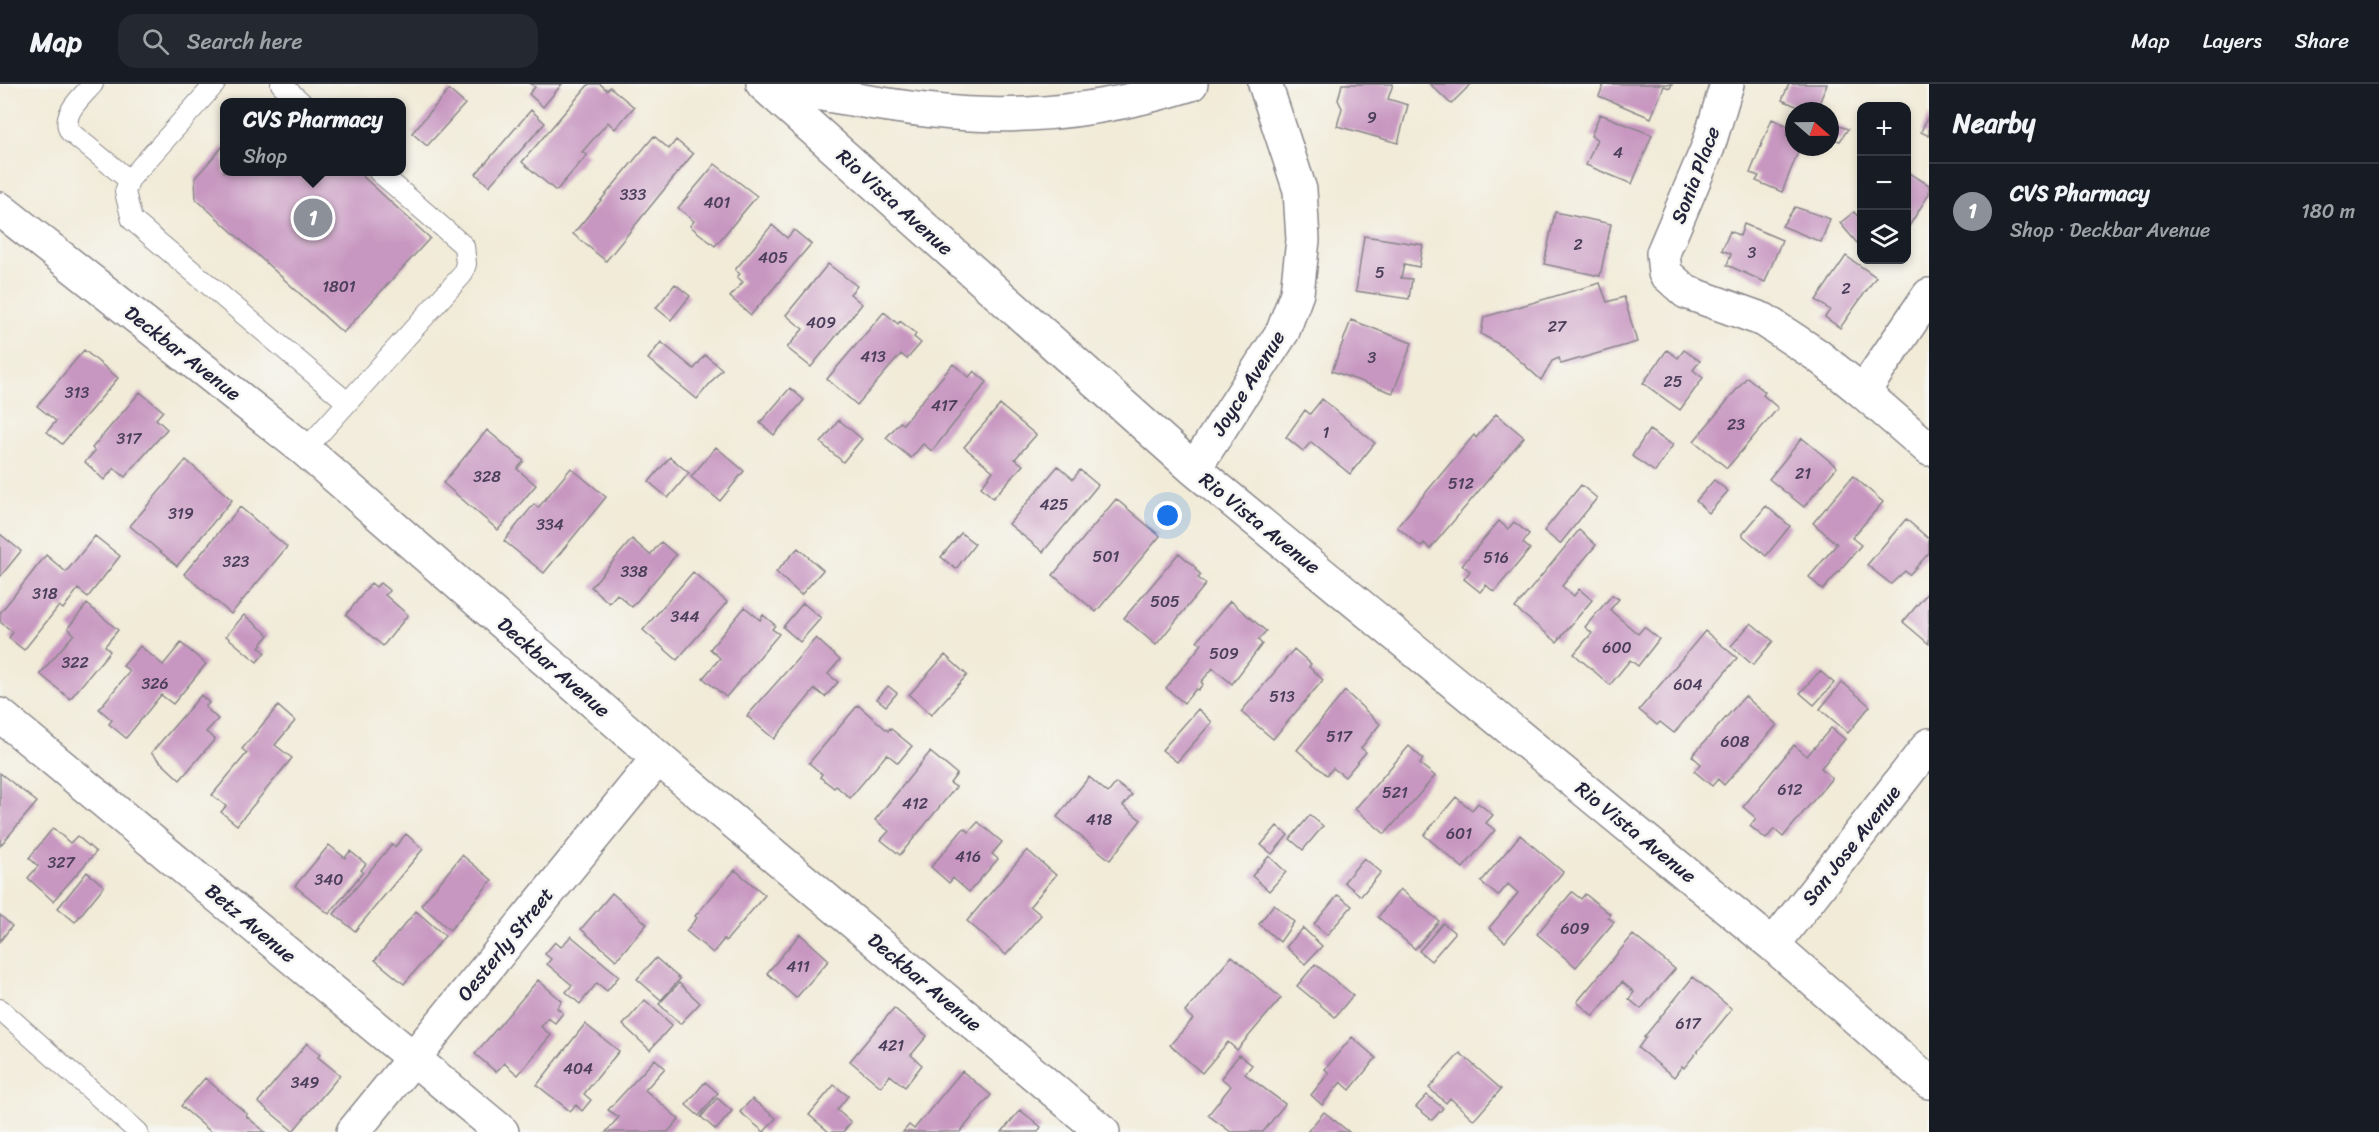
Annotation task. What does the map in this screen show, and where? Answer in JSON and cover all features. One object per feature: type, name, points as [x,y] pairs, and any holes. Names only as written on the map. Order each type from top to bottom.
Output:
[{"type":"street","points":[[763,84],[935,112],[1008,115],[1073,111],[1155,95],[1191,84]]},
{"type":"street","name":"Rio Vista Avenue","points":[[763,84],[1194,469],[1773,945],[1929,1082]]},
{"type":"street","name":"Joyce Avenue","points":[[1194,469],[1283,331],[1297,293],[1303,240],[1300,190],[1265,84]]},
{"type":"street","name":"Sonia Place","points":[[1727,84],[1708,147],[1663,253],[1665,273],[1686,292],[1764,321],[1817,356],[1863,392]]},
{"type":"street","name":"Deckbar Avenue","points":[[0,209],[305,450],[658,758],[1103,1132]]},
{"type":"street","points":[[1929,295],[1863,392],[1929,449]]},
{"type":"street","name":"Betz Avenue","points":[[0,715],[502,1132]]},
{"type":"street","name":"San Jose Avenue","points":[[1773,945],[1929,745]]},
{"type":"street","name":"Oesterly Street","points":[[353,1132],[658,758]]},
{"type":"lane","points":[[93,84],[71,110],[66,126],[70,132],[129,180]]},
{"type":"lane","points":[[216,84],[129,180],[125,192],[132,220],[347,402]]},
{"type":"lane","points":[[280,84],[296,98]]},
{"type":"lane","points":[[305,450],[462,275],[466,264],[464,246],[385,176]]},
{"type":"lane","points":[[0,1009],[138,1132]]},
{"type":"building","points":[[531,84],[562,84],[543,107],[529,94],[535,87]]},
{"type":"building","points":[[589,84],[600,84],[607,90],[610,87],[634,107],[615,129],[608,122],[582,152],[587,155],[556,191],[522,162]]},
{"type":"building","points":[[1342,84],[1393,84],[1388,99],[1408,105],[1398,143],[1337,126],[1342,108],[1338,100]]},
{"type":"building","points":[[1430,84],[1471,84],[1451,104]]},
{"type":"building","points":[[1604,84],[1672,84],[1670,88],[1664,86],[1651,118],[1599,96]]},
{"type":"building","points":[[1789,84],[1827,84],[1820,102],[1782,100]]},
{"type":"building","points":[[449,90],[465,104],[427,146],[412,133]]},
{"type":"building","points":[[531,110],[545,123],[489,186],[476,174]]},
{"type":"building","points":[[1600,114],[1652,135],[1632,184],[1586,165],[1597,139],[1591,136]]},
{"type":"building","points":[[1929,114],[1929,136],[1921,132]]},
{"type":"building","points":[[1772,119],[1785,125],[1785,156],[1796,156],[1782,192],[1756,181],[1759,176],[1750,173]]},
{"type":"building","points":[[1839,126],[1848,129],[1839,141]]},
{"type":"building","points":[[654,136],[669,149],[676,140],[693,154],[606,261],[573,234]]},
{"type":"building","points":[[220,150],[220,176],[362,176],[430,238],[343,333],[196,199],[195,178]]},
{"type":"building","points":[[715,164],[757,196],[715,246],[690,226],[694,221],[678,208]]},
{"type":"building","points":[[1911,174],[1929,185],[1929,194],[1911,223]]},
{"type":"building","points":[[1795,207],[1830,219],[1821,242],[1782,226]]},
{"type":"building","points":[[1555,212],[1611,224],[1600,276],[1544,264]]},
{"type":"building","points":[[1854,212],[1857,215],[1857,243],[1840,223]]},
{"type":"building","points":[[1744,224],[1782,240],[1765,282],[1727,265],[1731,254],[1722,250],[1730,231],[1740,236]]},
{"type":"building","points":[[772,225],[787,238],[794,230],[811,244],[751,315],[730,297],[743,282],[737,277],[740,274],[735,270]]},
{"type":"building","points":[[1364,236],[1423,245],[1419,267],[1404,264],[1401,278],[1412,279],[1409,299],[1356,291]]},
{"type":"building","points":[[1846,256],[1876,277],[1840,328],[1825,317],[1830,310],[1816,300]]},
{"type":"building","points":[[828,264],[857,286],[850,294],[862,304],[811,367],[787,348],[803,329],[786,315]]},
{"type":"building","points":[[1600,283],[1607,302],[1624,297],[1637,342],[1561,364],[1559,358],[1552,361],[1541,380],[1507,349],[1481,334],[1484,317]]},
{"type":"building","points":[[675,284],[690,296],[671,320],[656,308]]},
{"type":"building","points":[[884,312],[898,324],[900,321],[916,334],[914,337],[921,343],[907,359],[901,354],[857,405],[827,379]]},
{"type":"building","points":[[1351,320],[1412,343],[1393,393],[1332,371]]},
{"type":"building","points":[[661,342],[694,369],[705,355],[722,369],[697,399],[648,359]]},
{"type":"building","points":[[84,350],[118,378],[62,444],[47,432],[56,421],[37,406]]},
{"type":"building","points":[[1667,350],[1678,358],[1684,350],[1700,361],[1693,370],[1703,378],[1680,410],[1643,383]]},
{"type":"building","points":[[953,364],[969,377],[974,371],[987,382],[932,451],[923,444],[911,458],[886,438],[900,422],[903,424]]},
{"type":"building","points":[[1747,377],[1765,392],[1763,395],[1778,408],[1727,468],[1694,441]]},
{"type":"building","points":[[790,388],[804,400],[774,435],[760,423]]},
{"type":"building","points":[[140,392],[163,411],[156,419],[167,429],[125,477],[114,468],[104,480],[85,462],[95,451],[92,448]]},
{"type":"building","points":[[1322,399],[1375,443],[1350,474],[1311,442],[1303,451],[1286,437],[1305,410],[1310,414]]},
{"type":"building","points":[[1000,405],[1036,435],[1015,459],[1023,465],[993,498],[981,487],[993,471],[964,447]]},
{"type":"building","points":[[1496,414],[1524,437],[1430,549],[1424,543],[1421,547],[1397,527],[1474,435],[1476,438]]},
{"type":"building","points":[[839,420],[862,439],[843,462],[821,443]]},
{"type":"building","points":[[487,430],[524,461],[517,469],[536,485],[498,530],[443,483]]},
{"type":"building","points":[[1649,430],[1673,445],[1655,472],[1632,456]]},
{"type":"building","points":[[1802,438],[1837,467],[1804,507],[1769,479]]},
{"type":"building","points":[[716,447],[744,471],[720,501],[691,477]]},
{"type":"building","points":[[670,457],[689,473],[668,498],[649,482]]},
{"type":"building","points":[[186,460],[232,500],[177,566],[130,526]]},
{"type":"building","points":[[1058,466],[1073,479],[1080,470],[1098,485],[1043,552],[1009,524]]},
{"type":"building","points":[[571,468],[606,497],[544,573],[504,541],[534,504],[538,508]]},
{"type":"building","points":[[1853,476],[1883,502],[1852,538],[1861,545],[1823,590],[1809,577],[1837,544],[1813,523]]},
{"type":"building","points":[[1714,480],[1728,491],[1709,513],[1696,501]]},
{"type":"building","points":[[1581,485],[1597,498],[1560,544],[1544,531]]},
{"type":"building","points":[[1116,499],[1160,536],[1096,612],[1053,575]]},
{"type":"building","points":[[1766,506],[1790,526],[1766,556],[1742,535]]},
{"type":"building","points":[[240,507],[287,547],[231,614],[184,574]]},
{"type":"building","points":[[1906,519],[1929,539],[1929,553],[1909,575],[1905,571],[1891,584],[1867,565]]},
{"type":"building","points":[[1499,521],[1508,529],[1514,522],[1529,534],[1523,543],[1530,549],[1494,592],[1486,585],[1480,592],[1464,579],[1470,571],[1462,565]]},
{"type":"building","points":[[1579,530],[1596,545],[1562,586],[1574,596],[1579,589],[1592,600],[1557,642],[1515,608]]},
{"type":"building","points":[[961,533],[975,544],[956,569],[941,557]]},
{"type":"building","points":[[0,534],[21,551],[0,577]]},
{"type":"building","points":[[95,536],[120,556],[88,597],[78,589],[63,609],[59,606],[24,650],[9,638],[13,632],[0,622],[0,613],[46,555],[66,572]]},
{"type":"building","points":[[632,539],[650,555],[661,542],[676,555],[632,607],[617,594],[609,603],[591,587]]},
{"type":"building","points":[[798,548],[823,570],[801,595],[776,572]]},
{"type":"building","points":[[1179,553],[1196,568],[1201,575],[1198,578],[1206,584],[1156,645],[1124,618]]},
{"type":"building","points":[[693,572],[727,602],[677,660],[643,630]]},
{"type":"building","points":[[371,583],[376,587],[380,583],[390,591],[385,595],[408,615],[383,646],[346,615]]},
{"type":"building","points":[[1929,591],[1929,644],[1903,622]]},
{"type":"building","points":[[1612,595],[1619,599],[1610,610],[1638,634],[1644,627],[1659,639],[1638,666],[1630,660],[1610,685],[1574,654],[1592,633],[1585,627]]},
{"type":"building","points":[[1230,601],[1266,631],[1258,640],[1262,644],[1232,684],[1213,668],[1201,682],[1203,684],[1184,703],[1166,688],[1202,644],[1197,641]]},
{"type":"building","points":[[803,603],[821,618],[800,642],[783,627]]},
{"type":"building","points":[[87,604],[118,630],[105,646],[110,651],[70,699],[40,674],[74,634],[68,628]]},
{"type":"building","points":[[745,607],[760,620],[763,615],[775,625],[772,629],[779,634],[726,697],[703,678],[720,658],[710,649]]},
{"type":"building","points":[[244,615],[269,635],[259,647],[265,652],[257,662],[226,636]]},
{"type":"building","points":[[1751,623],[1773,641],[1753,665],[1731,646]]},
{"type":"building","points":[[1705,631],[1737,658],[1674,733],[1660,722],[1657,725],[1639,710]]},
{"type":"building","points":[[816,638],[840,660],[828,674],[838,682],[825,697],[815,689],[774,739],[747,716]]},
{"type":"building","points":[[181,643],[206,664],[173,704],[161,695],[126,738],[109,724],[112,720],[99,709],[130,671],[123,666],[140,646],[163,665]]},
{"type":"building","points":[[1294,649],[1311,664],[1309,667],[1323,680],[1273,739],[1241,712]]},
{"type":"building","points":[[945,655],[967,675],[931,715],[909,695]]},
{"type":"building","points":[[1820,671],[1834,683],[1814,705],[1800,693]]},
{"type":"building","points":[[1842,682],[1870,706],[1848,733],[1820,709]]},
{"type":"building","points":[[888,686],[897,693],[886,706],[877,699]]},
{"type":"building","points":[[1345,691],[1380,724],[1361,748],[1366,752],[1345,777],[1333,768],[1327,775],[1297,750]]},
{"type":"building","points":[[201,695],[209,703],[205,707],[218,719],[206,732],[215,739],[180,780],[151,753]]},
{"type":"building","points":[[1745,696],[1777,725],[1724,785],[1718,779],[1712,786],[1694,771],[1701,764],[1692,756]]},
{"type":"building","points":[[858,705],[888,731],[890,728],[912,746],[898,763],[887,754],[850,798],[836,786],[834,788],[820,777],[822,774],[809,763]]},
{"type":"building","points":[[278,706],[295,721],[275,745],[292,758],[237,825],[221,812],[226,806],[212,795],[247,753],[242,749]]},
{"type":"building","points":[[1198,709],[1212,722],[1177,762],[1162,750]]},
{"type":"building","points":[[1831,728],[1845,739],[1821,768],[1832,778],[1783,837],[1774,829],[1766,839],[1750,826],[1756,818],[1743,807],[1794,745],[1807,756]]},
{"type":"building","points":[[1409,746],[1423,759],[1420,764],[1435,776],[1385,834],[1355,809]]},
{"type":"building","points":[[930,752],[957,774],[950,783],[956,787],[900,855],[881,840],[889,831],[875,820]]},
{"type":"building","points":[[0,773],[37,802],[0,846]]},
{"type":"building","points":[[1089,777],[1108,793],[1116,783],[1132,795],[1123,806],[1141,820],[1110,860],[1057,817]]},
{"type":"building","points":[[1456,797],[1472,810],[1478,803],[1493,815],[1486,823],[1495,830],[1463,868],[1424,835]]},
{"type":"building","points":[[1310,815],[1323,826],[1303,850],[1290,839]]},
{"type":"building","points":[[978,822],[1002,842],[992,854],[998,859],[969,892],[953,878],[949,883],[931,867],[964,828],[969,832]]},
{"type":"building","points":[[1277,826],[1288,835],[1272,854],[1261,845]]},
{"type":"building","points":[[53,828],[70,843],[77,836],[96,852],[53,901],[28,878],[38,866],[29,858]]},
{"type":"building","points":[[406,834],[423,849],[355,931],[334,914],[392,844],[395,847]]},
{"type":"building","points":[[1520,835],[1563,872],[1505,942],[1489,928],[1518,893],[1508,884],[1498,896],[1481,882]]},
{"type":"building","points":[[329,845],[345,858],[350,851],[366,864],[361,870],[363,872],[329,914],[295,886]]},
{"type":"building","points":[[1027,850],[1056,875],[1030,906],[1041,915],[1006,955],[967,921]]},
{"type":"building","points":[[462,855],[492,880],[450,930],[421,905]]},
{"type":"building","points":[[1269,856],[1286,872],[1269,891],[1252,876]]},
{"type":"building","points":[[1364,858],[1381,872],[1361,896],[1344,882]]},
{"type":"building","points":[[735,870],[765,895],[713,953],[686,931],[697,918],[695,916]]},
{"type":"building","points":[[87,872],[104,886],[75,922],[58,908]]},
{"type":"building","points":[[1400,889],[1439,921],[1415,949],[1378,917]]},
{"type":"building","points":[[1572,892],[1581,899],[1585,894],[1610,914],[1608,917],[1614,922],[1576,967],[1537,934]]},
{"type":"building","points":[[612,893],[647,924],[616,960],[581,929]]},
{"type":"building","points":[[1338,895],[1352,906],[1327,935],[1314,924]]},
{"type":"building","points":[[1274,904],[1294,922],[1280,942],[1259,924]]},
{"type":"building","points":[[416,911],[445,936],[404,984],[375,960]]},
{"type":"building","points":[[0,915],[12,926],[0,941]]},
{"type":"building","points":[[1443,923],[1455,933],[1431,961],[1419,951]]},
{"type":"building","points":[[1303,928],[1322,946],[1305,964],[1286,947]]},
{"type":"building","points":[[800,934],[829,960],[796,998],[767,973]]},
{"type":"building","points":[[1633,935],[1675,969],[1641,1009],[1629,999],[1634,992],[1622,982],[1593,1016],[1577,1002]]},
{"type":"building","points":[[571,936],[619,976],[607,991],[597,983],[580,1004],[566,992],[572,985],[547,964],[551,959],[545,954],[555,942],[561,947]]},
{"type":"building","points":[[1232,956],[1281,998],[1237,1050],[1228,1042],[1202,1073],[1170,1045],[1193,1019],[1185,1012]]},
{"type":"building","points":[[656,958],[680,979],[661,1000],[637,979]]},
{"type":"building","points":[[1315,964],[1353,995],[1335,1017],[1297,986]]},
{"type":"building","points":[[1693,977],[1732,1009],[1674,1077],[1638,1048],[1646,1037],[1644,1037]]},
{"type":"building","points":[[538,980],[562,1001],[557,1008],[563,1013],[555,1023],[548,1018],[541,1027],[551,1035],[518,1075],[504,1063],[496,1072],[475,1054]]},
{"type":"building","points":[[679,983],[700,1003],[680,1024],[659,1004]]},
{"type":"building","points":[[645,1000],[672,1025],[650,1050],[623,1025]]},
{"type":"building","points":[[894,1008],[927,1036],[911,1055],[922,1065],[905,1087],[890,1075],[881,1087],[850,1061]]},
{"type":"building","points":[[585,1024],[619,1051],[584,1094],[591,1100],[582,1111],[576,1105],[570,1111],[537,1085]]},
{"type":"building","points":[[1352,1037],[1376,1058],[1350,1090],[1341,1082],[1322,1105],[1311,1095],[1329,1073],[1325,1069]]},
{"type":"building","points":[[307,1043],[320,1054],[318,1057],[340,1075],[293,1131],[258,1102]]},
{"type":"building","points":[[1460,1053],[1501,1089],[1474,1120],[1450,1098],[1446,1103],[1429,1088]]},
{"type":"building","points":[[1239,1055],[1252,1065],[1245,1074],[1285,1104],[1263,1132],[1231,1132],[1208,1115],[1231,1086],[1221,1078]]},
{"type":"building","points":[[655,1059],[665,1068],[645,1090],[679,1119],[668,1132],[606,1132],[619,1117],[608,1110]]},
{"type":"building","points":[[962,1071],[991,1095],[960,1132],[903,1132],[909,1125],[914,1129]]},
{"type":"building","points":[[205,1078],[265,1132],[211,1132],[181,1106]]},
{"type":"building","points":[[705,1082],[718,1093],[699,1116],[686,1105]]},
{"type":"building","points":[[834,1085],[848,1096],[837,1110],[851,1122],[843,1132],[829,1132],[809,1115]]},
{"type":"building","points":[[1427,1095],[1443,1108],[1432,1120],[1416,1107]]},
{"type":"building","points":[[717,1098],[732,1111],[716,1130],[701,1117]]},
{"type":"building","points":[[752,1099],[776,1118],[764,1132],[740,1112]]},
{"type":"building","points":[[1020,1110],[1041,1127],[1038,1132],[1002,1132]]},
{"type":"building","points":[[1324,1112],[1349,1132],[1307,1132]]},
{"type":"place","name":"CVS Pharmacy","points":[[313,218]]}]
